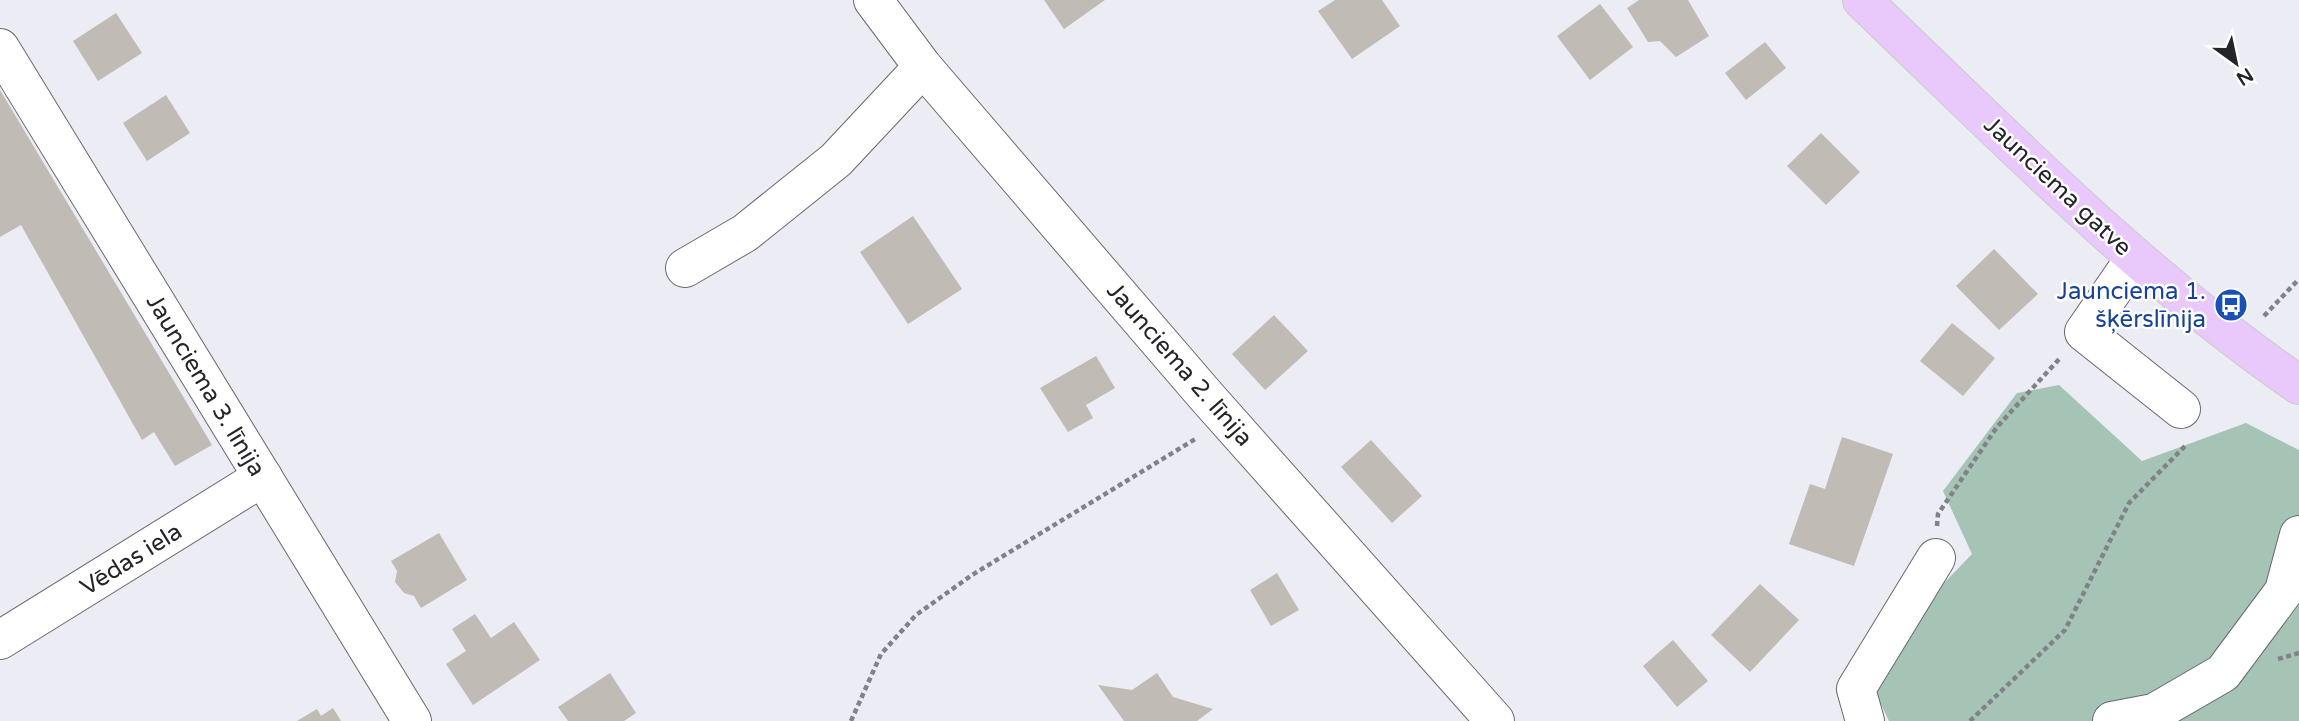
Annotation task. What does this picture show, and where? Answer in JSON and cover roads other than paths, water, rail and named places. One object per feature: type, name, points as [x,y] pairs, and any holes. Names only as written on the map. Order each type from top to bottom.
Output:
[{"type":"main road","name":"Jaunciema gatve","points":[[1862,0],[2135,258],[2239,342],[2299,385]]},
{"type":"street","name":"Jaunciema 2. līnija","points":[[873,0],[923,67],[1227,419],[1495,721]]},
{"type":"street","name":"Jaunciema 3. līnija","points":[[0,48],[412,721]]},
{"type":"street","points":[[685,268],[745,233],[836,160],[923,67]]},
{"type":"street","points":[[2135,258],[2084,332],[2181,409]]},
{"type":"street","name":"Vēdas iela","points":[[0,640],[263,477]]},
{"type":"street","points":[[2112,721],[2154,713],[2223,673],[2284,591],[2299,534]]},
{"type":"street","points":[[1865,721],[1856,689],[1936,558]]},
{"type":"place","name":"Jaunciema 1. šķērslīnija","points":[[2231,305]]}]
